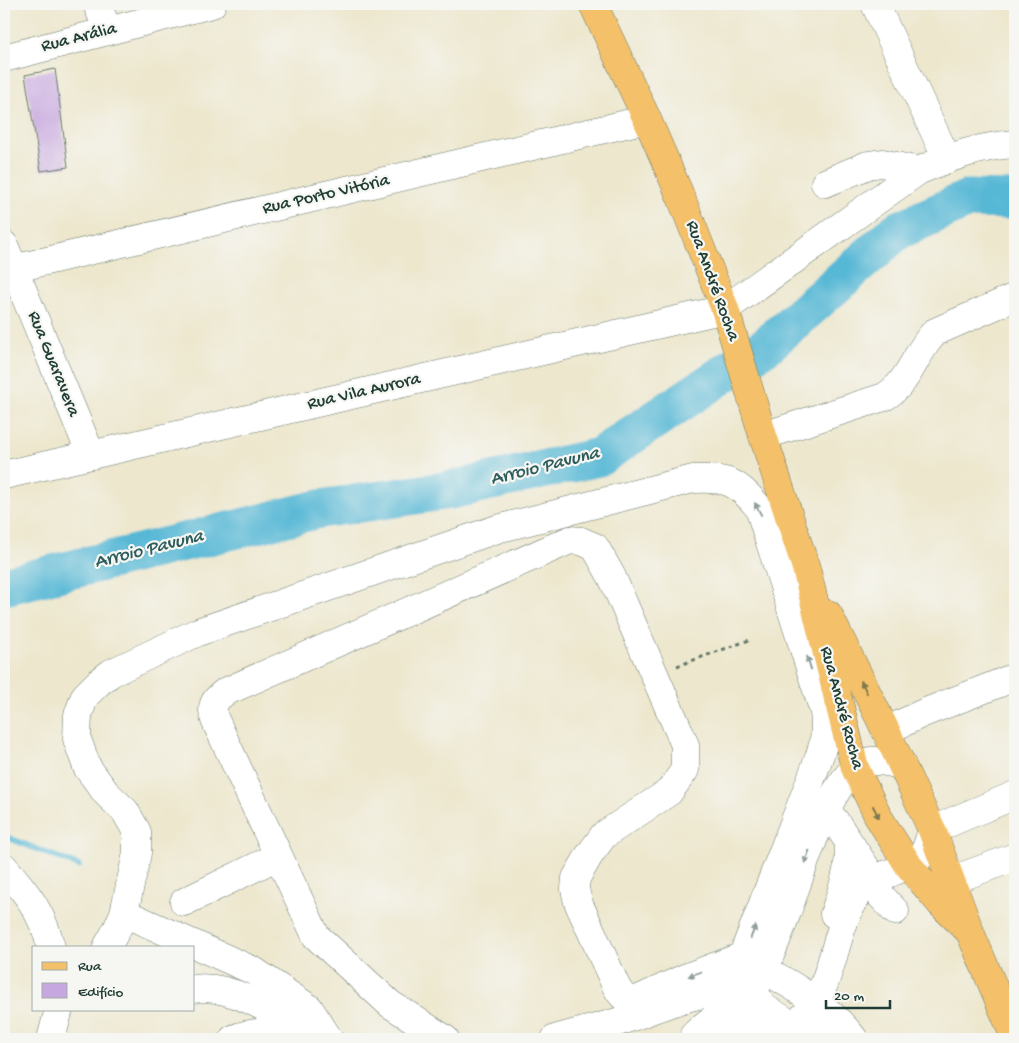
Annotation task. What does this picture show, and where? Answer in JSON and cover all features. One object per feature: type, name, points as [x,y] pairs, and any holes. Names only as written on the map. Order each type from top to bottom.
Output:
[{"type":"main road","name":"Rua André Rocha","points":[[593,4],[680,195],[726,314],[806,568],[855,768],[879,818],[909,866],[940,903],[970,932]]},
{"type":"main road","name":"Rua André Rocha","points":[[806,568],[932,830],[950,882],[1015,1038]]},
{"type":"street","points":[[97,4],[108,31]]},
{"type":"street","name":"Rua Arália","points":[[4,58],[212,4]]},
{"type":"street","points":[[875,4],[946,158]]},
{"type":"street","name":"Rua Porto Vitória","points":[[7,261],[647,119]]},
{"type":"street","points":[[726,314],[918,171],[946,158],[976,149],[1015,144]]},
{"type":"street","points":[[825,183],[868,166],[882,163],[918,171]]},
{"type":"street","name":"Rua Guaravera","points":[[7,261],[91,455]]},
{"type":"street","points":[[763,436],[884,397],[893,392],[904,379],[927,340],[935,332],[1015,297]]},
{"type":"street","name":"Rua Vila Aurora","points":[[4,476],[726,314]]},
{"type":"street","points":[[108,946],[124,913],[136,853],[136,832],[125,811],[106,793],[87,767],[77,739],[78,715],[84,696],[98,683],[111,673],[198,632],[497,529],[693,479],[714,478],[745,490],[759,508],[824,712],[826,731],[754,965]]},
{"type":"street","points":[[444,1039],[390,1004],[316,936],[212,710],[213,703],[225,692],[570,540],[581,541],[595,547],[616,586],[685,745],[685,770],[669,792],[604,835],[576,878],[575,889],[578,902],[616,986],[625,997],[633,1001],[638,1000],[687,977],[735,959],[754,965],[793,986],[830,1013],[854,1039]]},
{"type":"street","points":[[886,731],[921,714],[1015,677]]},
{"type":"street","points":[[689,1037],[739,997],[831,802],[845,777],[865,762],[874,761],[902,765]]},
{"type":"street","points":[[810,780],[831,802],[835,821],[883,901]]},
{"type":"street","points":[[883,901],[909,866],[926,849],[932,830],[1015,795]]},
{"type":"street","points":[[555,1039],[616,1023],[694,996],[739,997],[774,995],[793,986],[815,967],[846,879],[850,856],[849,845]]},
{"type":"street","points":[[184,902],[278,856]]},
{"type":"street","points":[[950,882],[1015,856]]},
{"type":"street","points":[[4,867],[26,892],[46,926],[51,946]]},
{"type":"street","points":[[689,1037],[734,1023],[750,1022],[793,1026],[804,1019],[816,1002],[849,912],[860,891],[866,885],[883,901]]},
{"type":"street","points":[[124,913],[254,971],[308,1008],[318,1037]]},
{"type":"street","points":[[616,986],[616,1023]]},
{"type":"street","points":[[195,989],[205,987],[237,995],[318,1037]]},
{"type":"street","points":[[739,997],[758,1004],[793,1026],[822,1039]]},
{"type":"street","points":[[51,1039],[59,1010]]},
{"type":"street","points":[[233,1039],[240,1036],[276,1032],[318,1037]]},
{"type":"path","points":[[655,674],[752,639]]},
{"type":"building","points":[[55,69],[68,167],[41,171],[25,75]]},
{"type":"waterway","name":"Arroio Pavuna","points":[[4,586],[319,509],[451,490],[599,457],[767,345],[897,231],[968,199],[1015,200]]},
{"type":"waterway","points":[[4,836],[79,866]]}]
